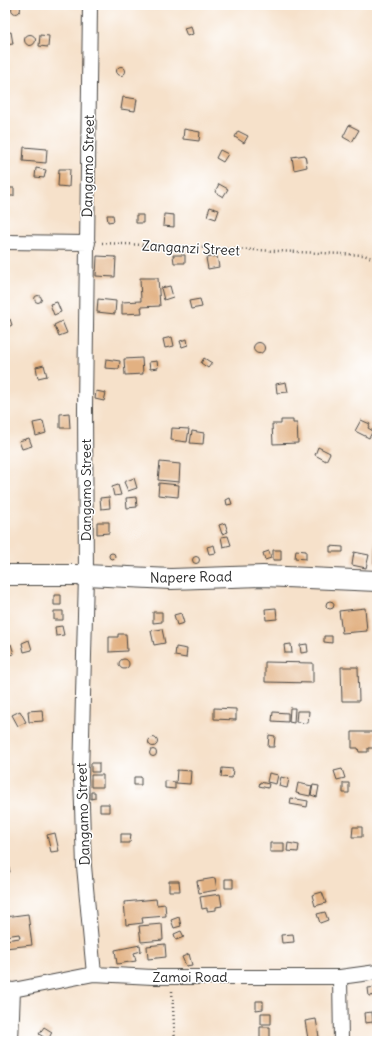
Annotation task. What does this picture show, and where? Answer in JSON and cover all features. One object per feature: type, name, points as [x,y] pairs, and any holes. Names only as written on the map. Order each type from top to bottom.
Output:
[{"type":"street","name":"Dangamo Street","points":[[90,5],[85,408],[86,575],[81,776],[84,866],[94,974]]},
{"type":"street","points":[[5,242],[88,243]]},
{"type":"street","name":"Napere Road","points":[[5,575],[86,575],[171,579],[263,576],[377,581]]},
{"type":"street","name":"Zamoi Road","points":[[9,990],[94,974],[171,977],[340,977],[377,972]]},
{"type":"street","points":[[340,977],[341,1041]]},
{"type":"street","points":[[9,990],[11,1041]]},
{"type":"path","name":"Zanganzi Street","points":[[88,243],[364,255],[377,260]]},
{"type":"path","points":[[171,977],[175,1041]]},
{"type":"building","points":[[16,4],[21,9],[16,14],[11,9]]},
{"type":"building","points":[[191,26],[193,34],[187,36],[184,28]]},
{"type":"building","points":[[11,32],[13,44],[5,45],[5,33]]},
{"type":"building","points":[[28,35],[32,35],[34,36],[34,44],[28,45],[25,42],[25,38]]},
{"type":"building","points":[[40,35],[49,36],[48,47],[39,46]]},
{"type":"building","points":[[121,66],[126,71],[121,76],[116,71]]},
{"type":"building","points":[[123,97],[137,99],[135,111],[121,109]]},
{"type":"building","points":[[349,125],[359,130],[352,142],[343,137]]},
{"type":"building","points":[[184,129],[200,132],[199,141],[183,139]]},
{"type":"building","points":[[238,131],[248,136],[244,143],[235,137]]},
{"type":"building","points":[[24,147],[47,149],[46,163],[23,161]]},
{"type":"building","points":[[220,150],[228,154],[223,162],[216,158]]},
{"type":"building","points":[[305,155],[307,167],[294,170],[292,157]]},
{"type":"building","points":[[36,168],[46,170],[44,178],[35,177]]},
{"type":"building","points":[[59,169],[70,169],[69,187],[58,186]]},
{"type":"building","points":[[219,184],[228,189],[223,197],[215,192]]},
{"type":"building","points":[[8,188],[14,188],[14,196],[8,196]]},
{"type":"building","points":[[210,207],[219,210],[216,219],[207,216]]},
{"type":"building","points":[[164,214],[174,215],[174,227],[163,226]]},
{"type":"building","points":[[107,215],[113,215],[114,221],[108,222]]},
{"type":"building","points":[[136,215],[143,215],[143,223],[136,223]]},
{"type":"building","points":[[173,255],[185,255],[185,263],[174,263]]},
{"type":"building","points":[[97,256],[116,257],[115,277],[96,276]]},
{"type":"building","points":[[217,256],[219,267],[208,269],[206,258]]},
{"type":"building","points":[[140,278],[158,278],[160,306],[141,307],[142,313],[122,314],[122,302],[141,301]]},
{"type":"building","points":[[170,286],[173,297],[164,300],[161,288]]},
{"type":"building","points":[[38,295],[42,299],[38,303],[34,299]]},
{"type":"building","points":[[98,299],[116,301],[115,314],[97,312]]},
{"type":"building","points":[[200,299],[202,307],[191,309],[189,301]]},
{"type":"building","points":[[57,302],[61,312],[54,315],[50,304]]},
{"type":"building","points":[[10,319],[12,325],[6,328],[5,322]]},
{"type":"building","points":[[62,321],[67,333],[59,336],[54,325]]},
{"type":"building","points":[[172,337],[174,346],[165,348],[163,339]]},
{"type":"building","points":[[187,339],[188,345],[182,347],[180,341]]},
{"type":"building","points":[[257,343],[261,343],[263,344],[263,352],[257,353],[254,350],[254,346]]},
{"type":"building","points":[[142,358],[143,374],[125,375],[124,359]]},
{"type":"building","points":[[204,358],[212,363],[208,368],[201,363]]},
{"type":"building","points":[[106,359],[120,361],[119,369],[105,368]]},
{"type":"building","points":[[157,361],[158,368],[150,369],[149,362]]},
{"type":"building","points":[[44,365],[47,376],[38,378],[36,367]]},
{"type":"building","points":[[286,382],[288,392],[277,393],[276,384]]},
{"type":"building","points":[[96,391],[106,393],[104,401],[95,399]]},
{"type":"building","points":[[69,413],[70,428],[60,428],[60,414]]},
{"type":"building","points":[[281,420],[293,420],[293,423],[297,423],[298,443],[273,444],[272,424],[281,424]]},
{"type":"building","points":[[361,420],[370,424],[368,428],[373,431],[369,438],[355,431]]},
{"type":"building","points":[[43,421],[46,433],[36,436],[33,423]]},
{"type":"building","points":[[172,428],[189,429],[187,442],[171,440]]},
{"type":"building","points":[[192,431],[204,433],[203,444],[190,443]]},
{"type":"building","points":[[29,438],[32,446],[22,449],[19,441]]},
{"type":"building","points":[[318,447],[330,453],[326,461],[315,455]]},
{"type":"building","points":[[160,462],[180,464],[179,482],[158,480]]},
{"type":"building","points":[[134,478],[137,488],[128,491],[124,482]]},
{"type":"building","points":[[159,483],[179,485],[178,497],[158,495]]},
{"type":"building","points":[[118,485],[121,495],[114,496],[112,487]]},
{"type":"building","points":[[109,497],[110,508],[101,509],[100,498]]},
{"type":"building","points":[[136,497],[137,507],[127,508],[126,498]]},
{"type":"building","points":[[230,498],[232,504],[227,505],[226,500]]},
{"type":"building","points":[[97,522],[109,522],[109,533],[97,534]]},
{"type":"building","points":[[225,523],[228,532],[222,534],[219,525]]},
{"type":"building","points":[[375,530],[377,530],[377,563],[374,563]]},
{"type":"building","points":[[228,536],[231,545],[223,547],[221,537]]},
{"type":"building","points":[[214,545],[216,553],[209,554],[207,547]]},
{"type":"building","points":[[330,546],[343,547],[343,552],[330,552]]},
{"type":"building","points":[[273,550],[281,550],[281,560],[273,560]]},
{"type":"building","points":[[296,550],[306,551],[306,559],[295,558]]},
{"type":"building","points":[[269,551],[271,558],[265,560],[263,553]]},
{"type":"building","points":[[354,552],[369,555],[366,568],[352,565]]},
{"type":"building","points":[[112,553],[115,556],[112,559],[109,556]]},
{"type":"building","points":[[196,557],[199,560],[196,563],[193,560]]},
{"type":"building","points":[[54,595],[61,595],[61,605],[54,605]]},
{"type":"building","points":[[330,601],[333,602],[333,608],[330,609],[327,608],[326,605],[327,602]]},
{"type":"building","points":[[276,608],[277,619],[266,620],[265,609]]},
{"type":"building","points":[[365,608],[367,631],[342,633],[339,611]]},
{"type":"building","points":[[54,611],[63,611],[63,620],[54,620]]},
{"type":"building","points":[[153,612],[162,612],[162,622],[153,623]]},
{"type":"building","points":[[181,613],[184,623],[177,625],[174,615]]},
{"type":"building","points":[[62,626],[64,635],[56,636],[55,627]]},
{"type":"building","points":[[162,629],[165,643],[154,645],[151,631]]},
{"type":"building","points":[[118,634],[126,634],[127,651],[109,652],[109,637],[118,637]]},
{"type":"building","points":[[324,636],[332,636],[332,643],[324,642]]},
{"type":"building","points":[[29,640],[32,650],[24,652],[22,643]]},
{"type":"building","points":[[11,644],[14,654],[5,656],[5,646]]},
{"type":"building","points":[[291,644],[292,653],[285,653],[284,645]]},
{"type":"building","points":[[307,644],[308,652],[301,653],[300,645]]},
{"type":"building","points":[[176,647],[187,649],[186,658],[175,656]]},
{"type":"building","points":[[122,659],[126,659],[128,660],[128,668],[122,669],[119,666],[119,662]]},
{"type":"building","points":[[265,662],[313,663],[313,683],[265,682]]},
{"type":"building","points":[[341,667],[358,667],[359,701],[342,701]]},
{"type":"building","points":[[5,672],[8,672],[7,684],[5,683]]},
{"type":"building","points":[[214,708],[236,709],[236,720],[214,719]]},
{"type":"building","points":[[290,708],[295,708],[294,723],[289,722]]},
{"type":"building","points":[[42,710],[43,721],[29,722],[28,711]]},
{"type":"building","points":[[20,711],[26,722],[18,726],[12,715]]},
{"type":"building","points":[[297,711],[309,711],[308,723],[296,722]]},
{"type":"building","points":[[273,712],[288,713],[288,722],[272,721]]},
{"type":"building","points":[[352,732],[375,732],[375,748],[368,748],[368,752],[359,752],[358,748],[352,748]]},
{"type":"building","points":[[269,735],[275,736],[274,747],[268,747]]},
{"type":"building","points":[[151,738],[155,738],[157,742],[155,746],[151,746],[149,744],[149,740]]},
{"type":"building","points":[[153,750],[156,753],[153,756],[150,753]]},
{"type":"building","points":[[91,763],[99,763],[99,772],[91,772]]},
{"type":"building","points":[[222,768],[233,769],[232,778],[221,777]]},
{"type":"building","points":[[342,769],[345,778],[337,780],[334,771]]},
{"type":"building","points":[[177,770],[191,771],[190,784],[176,783]]},
{"type":"building","points":[[269,773],[278,775],[276,784],[267,782]]},
{"type":"building","points":[[91,775],[103,775],[103,787],[91,787]]},
{"type":"building","points":[[134,777],[141,777],[141,785],[134,785]]},
{"type":"building","points":[[281,777],[289,779],[287,788],[279,786]]},
{"type":"building","points":[[165,781],[175,782],[175,789],[165,788]]},
{"type":"building","points":[[260,782],[269,784],[268,788],[259,786]]},
{"type":"building","points":[[298,783],[312,786],[310,796],[296,793]]},
{"type":"building","points":[[343,783],[349,783],[349,793],[343,793]]},
{"type":"building","points":[[313,785],[319,786],[317,797],[311,795]]},
{"type":"building","points":[[91,792],[95,792],[95,798],[91,799]]},
{"type":"building","points":[[291,798],[308,801],[307,807],[290,804]]},
{"type":"building","points":[[100,804],[109,804],[109,812],[100,812]]},
{"type":"building","points":[[353,827],[362,827],[362,837],[352,837]]},
{"type":"building","points":[[55,833],[59,851],[51,852],[47,835]]},
{"type":"building","points":[[121,834],[131,834],[130,843],[121,843]]},
{"type":"building","points":[[270,843],[284,843],[284,852],[270,852]]},
{"type":"building","points":[[288,843],[299,845],[298,852],[287,851]]},
{"type":"building","points":[[5,860],[7,860],[10,872],[5,874]]},
{"type":"building","points":[[215,878],[217,890],[199,893],[197,881]]},
{"type":"building","points":[[225,879],[233,879],[233,888],[225,888]]},
{"type":"building","points":[[169,881],[179,881],[180,891],[169,891]]},
{"type":"building","points":[[322,892],[326,903],[315,906],[312,895]]},
{"type":"building","points":[[220,894],[222,906],[216,907],[216,910],[207,911],[207,908],[202,909],[200,897]]},
{"type":"building","points":[[156,899],[157,905],[165,904],[166,916],[142,918],[143,923],[126,925],[124,902]]},
{"type":"building","points":[[325,912],[328,920],[320,923],[317,914]]},
{"type":"building","points":[[28,914],[32,945],[5,948],[5,940],[20,938],[19,934],[5,936],[5,917]]},
{"type":"building","points":[[179,917],[181,926],[174,928],[171,920]]},
{"type":"building","points":[[162,924],[163,940],[141,942],[139,926]]},
{"type":"building","points":[[181,931],[184,937],[176,940],[174,934]]},
{"type":"building","points":[[293,934],[294,942],[282,943],[281,935]]},
{"type":"building","points":[[165,944],[166,957],[148,959],[147,946]]},
{"type":"building","points":[[140,945],[141,951],[134,953],[136,961],[117,964],[115,950]]},
{"type":"building","points":[[189,954],[192,965],[186,966],[182,957]]},
{"type":"building","points":[[377,987],[377,995],[369,996],[368,988]]},
{"type":"building","points":[[256,1001],[263,1001],[263,1009],[256,1010]]},
{"type":"building","points":[[372,1012],[373,1022],[365,1023],[364,1013]]},
{"type":"building","points":[[261,1013],[271,1013],[271,1024],[261,1024]]},
{"type":"building","points":[[316,1019],[319,1037],[308,1039],[305,1021]]},
{"type":"building","points":[[44,1027],[52,1032],[48,1040],[39,1034]]},
{"type":"building","points":[[260,1027],[270,1027],[270,1041],[260,1041]]}]
